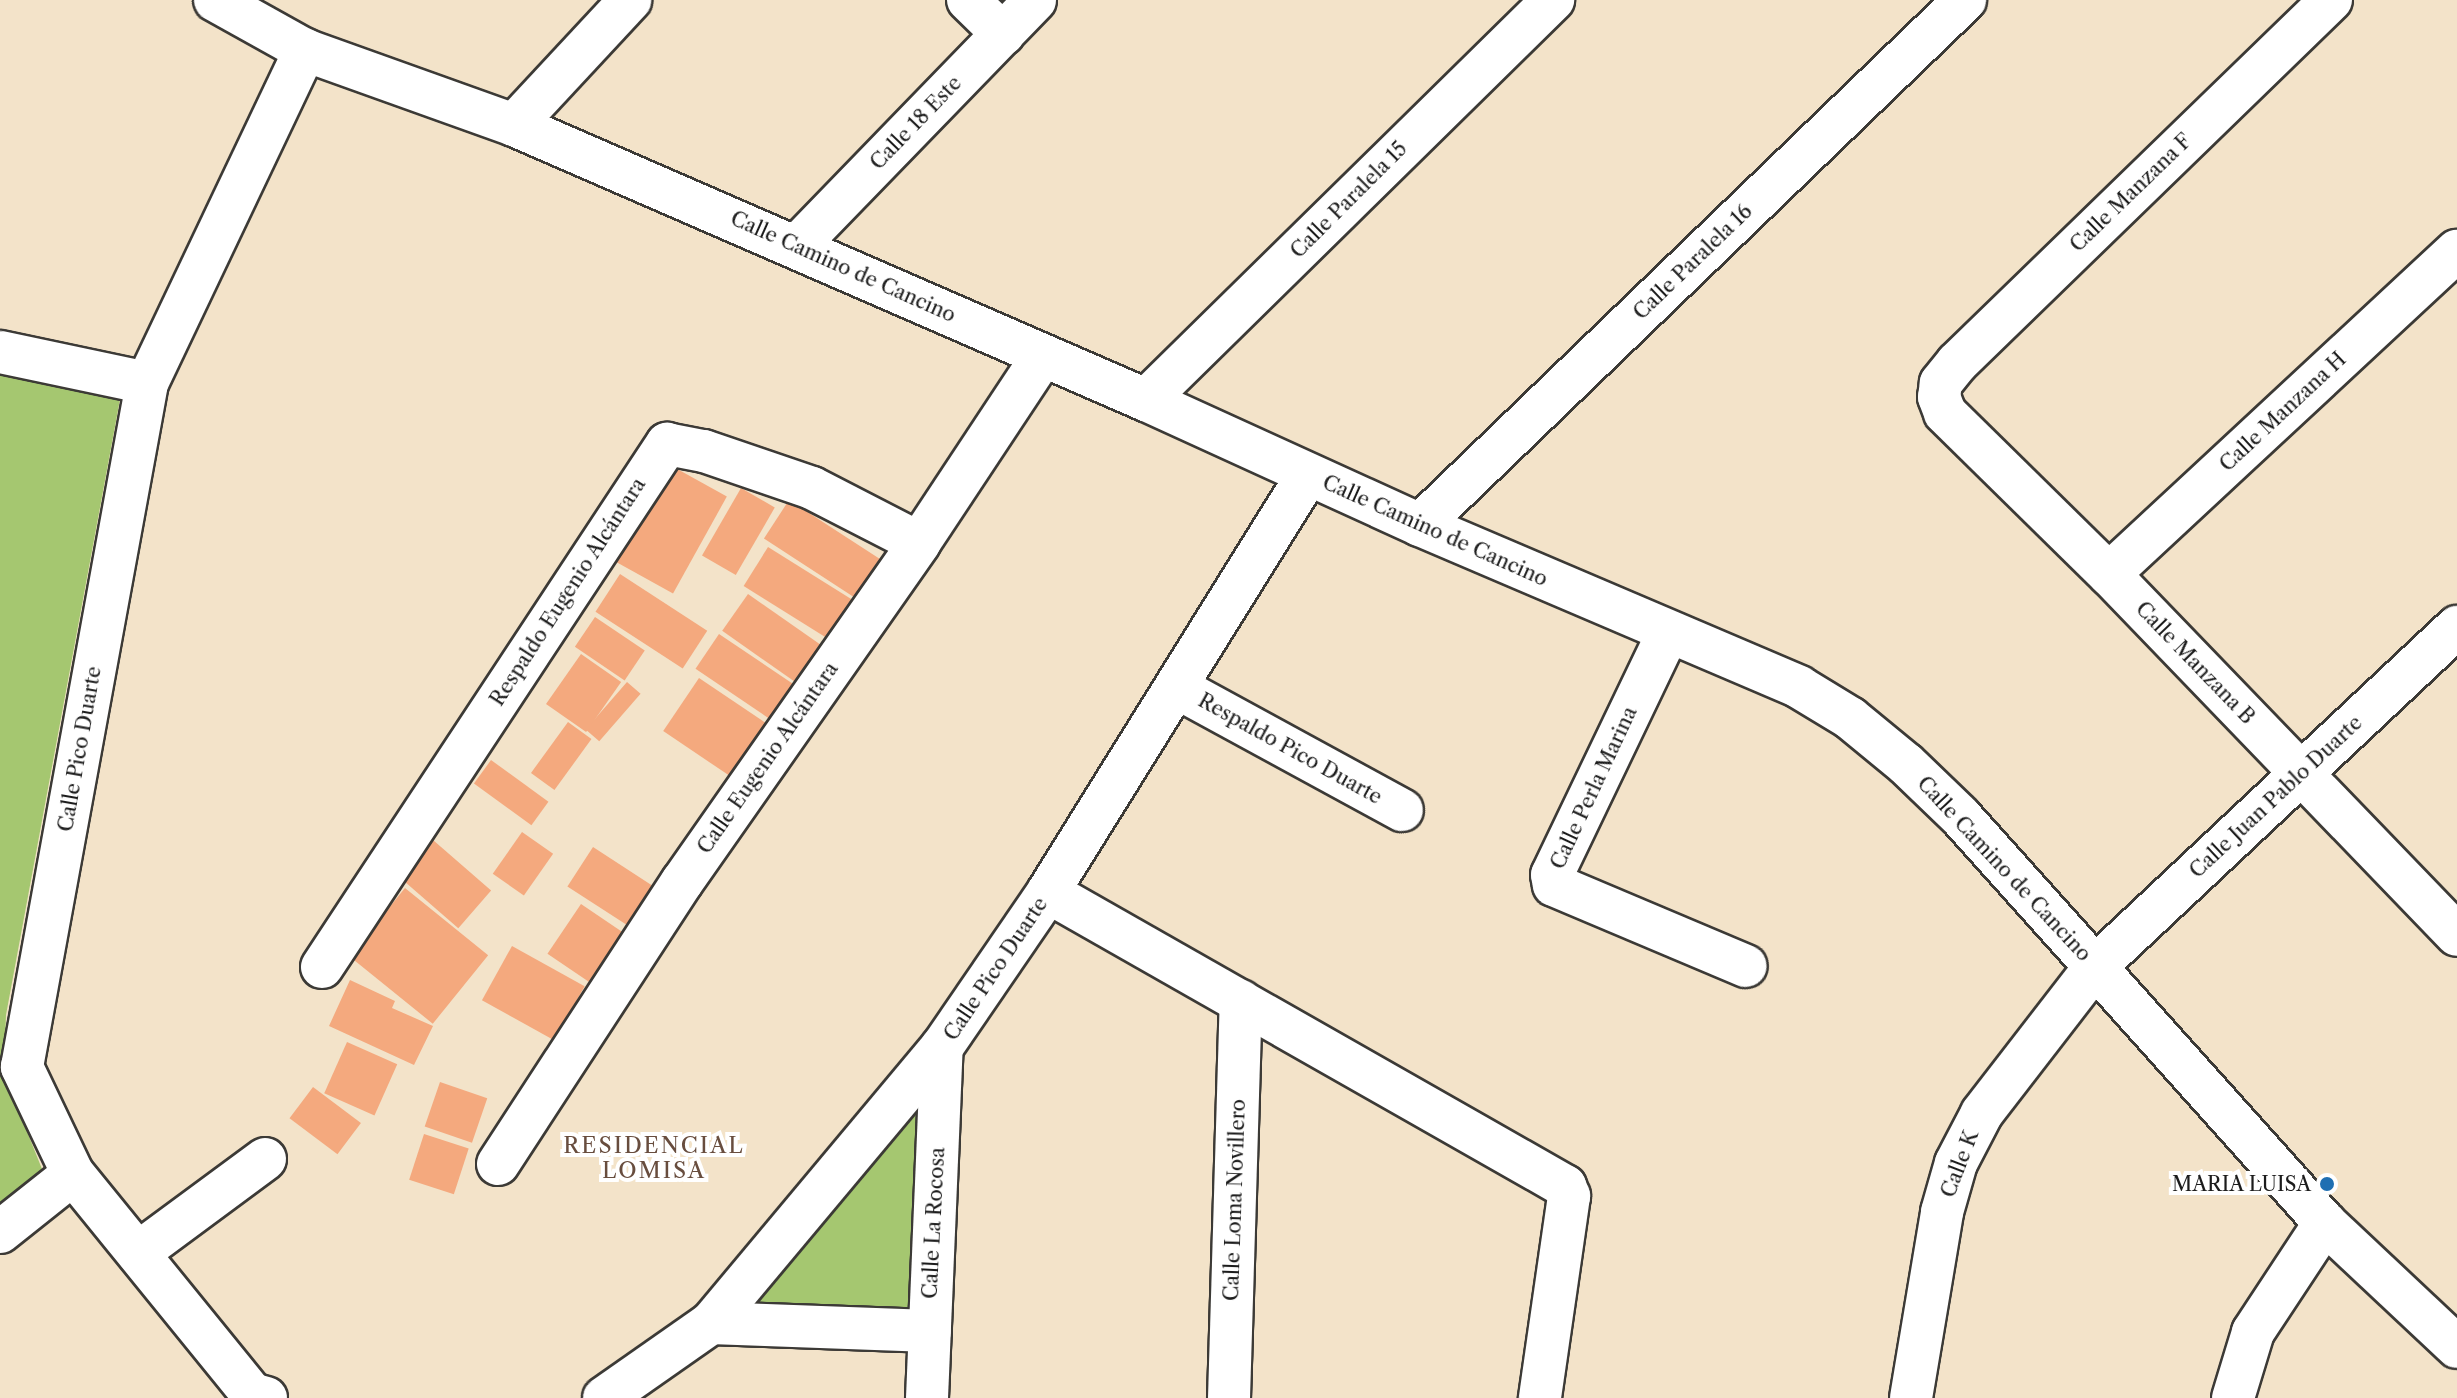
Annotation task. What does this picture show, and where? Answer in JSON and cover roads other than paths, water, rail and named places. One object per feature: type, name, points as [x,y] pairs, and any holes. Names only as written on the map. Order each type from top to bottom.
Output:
[{"type":"street","points":[[514,125],[630,0]]},
{"type":"street","points":[[968,0],[1003,34]]},
{"type":"street","name":"Calle 18 Este","points":[[797,246],[1035,0]]},
{"type":"street","name":"Calle Paralela 15","points":[[1146,400],[1553,0]]},
{"type":"street","name":"Calle Paralela 16","points":[[1420,525],[1965,0]]},
{"type":"street","name":"Calle Manzana F","points":[[1938,391],[1946,375],[2020,301],[2331,0]]},
{"type":"street","name":"Calle Camino de Cancino","points":[[226,3],[305,50],[514,125],[1146,400],[1420,525],[1799,687],[1850,718],[1906,764],[1960,816],[2325,1223],[2457,1347]]},
{"type":"street","name":"Calle Pico Duarte","points":[[257,1397],[73,1174],[22,1067],[147,383],[305,50]]},
{"type":"street","name":"Calle Manzana H","points":[[2109,574],[2457,251]]},
{"type":"street","points":[[0,352],[147,383]]},
{"type":"street","name":"Calle Eugenio Alcántara","points":[[498,1164],[691,869],[919,543],[1043,356]]},
{"type":"street","name":"Calle Manzana B","points":[[1938,391],[1945,413],[2109,574],[2457,935]]},
{"type":"street","name":"Respaldo Eugenio Alcántara","points":[[322,967],[667,444],[704,451],[812,488],[919,543]]},
{"type":"street","name":"Calle Pico Duarte","points":[[604,1398],[711,1323],[942,1047],[1048,892],[1308,475]]},
{"type":"street","name":"Calle Juan Pablo Duarte","points":[[2095,967],[2457,627]]},
{"type":"street","name":"Calle Perla Marina","points":[[1668,633],[1552,875],[1554,885],[1746,966]]},
{"type":"street","name":"Respaldo Pico Duarte","points":[[1178,688],[1402,810]]},
{"type":"street","points":[[1048,892],[1565,1186],[1569,1196],[1540,1398]]},
{"type":"street","name":"Calle K","points":[[1911,1398],[1942,1212],[1966,1137],[2095,967]]},
{"type":"street","name":"Calle Loma Novillero","points":[[1229,1398],[1241,1001]]},
{"type":"street","name":"Calle La Rocosa","points":[[927,1398],[942,1047]]},
{"type":"street","points":[[138,1253],[265,1159]]},
{"type":"street","points":[[0,1232],[73,1174]]},
{"type":"street","points":[[2233,1398],[2258,1324],[2325,1223]]},
{"type":"street","points":[[711,1323],[930,1331]]},
{"type":"place","name":"MARIA LUISA","points":[[2327,1184]]},
{"type":"district","name":"RESIDENCIAL LOMISA","points":[[654,1158]]}]
